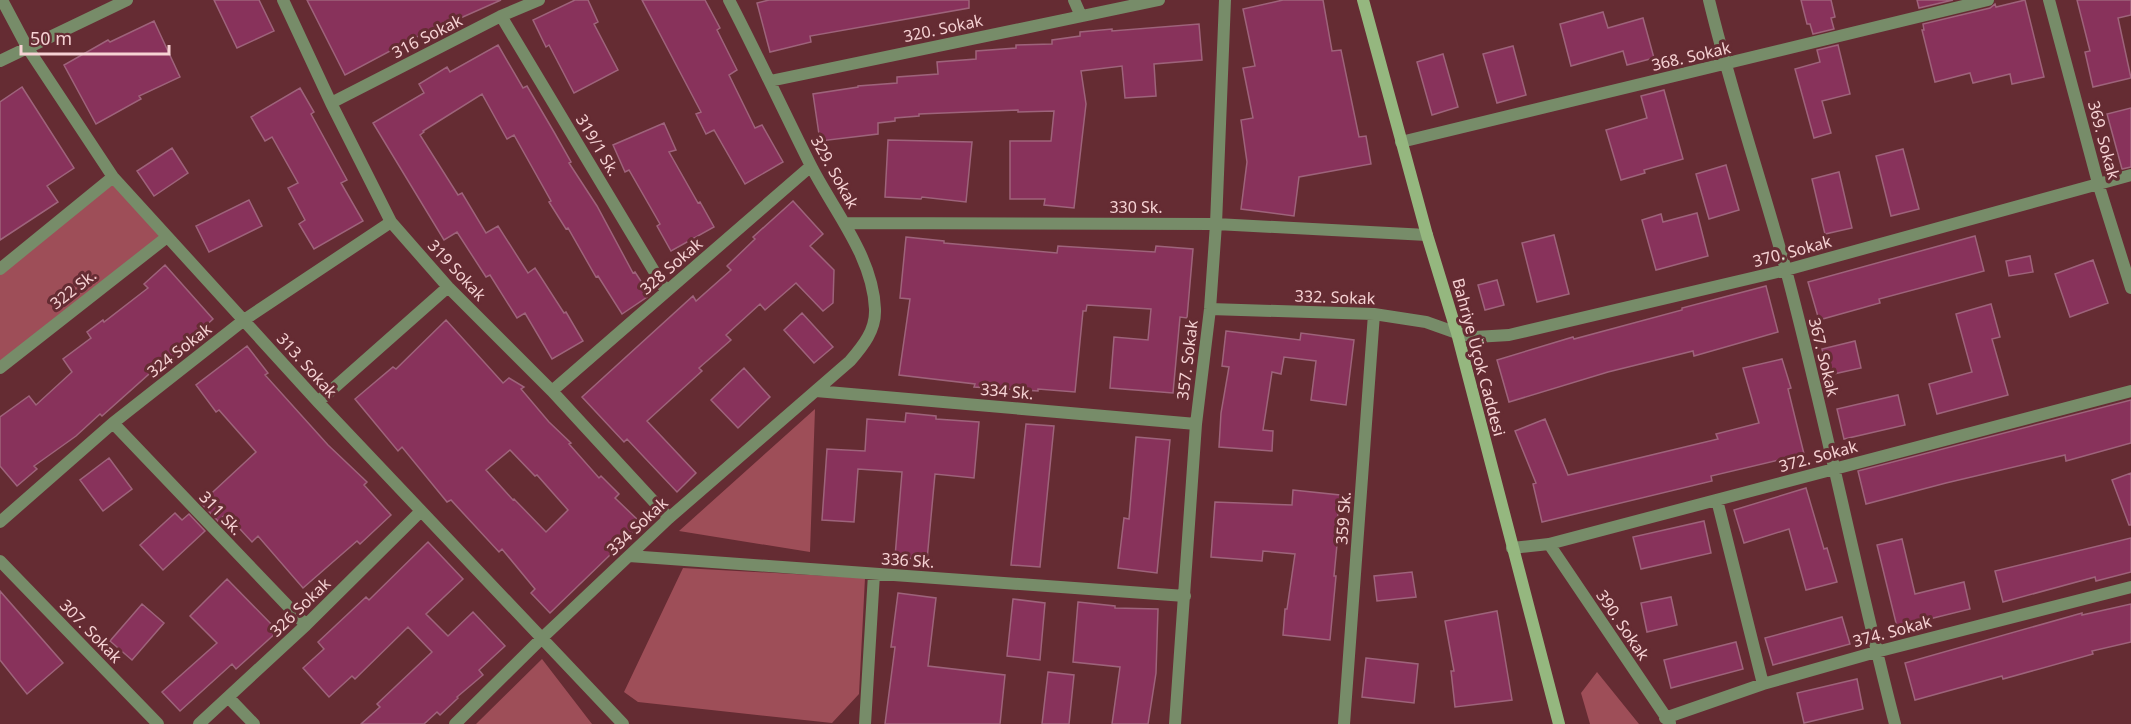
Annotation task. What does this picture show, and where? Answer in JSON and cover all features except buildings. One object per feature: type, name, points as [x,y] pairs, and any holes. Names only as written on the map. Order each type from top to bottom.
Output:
[{"type":"street","name":"313. Sokak","points":[[2,0],[27,47],[112,177],[318,402],[624,724]]},
{"type":"street","points":[[0,61],[127,0]]},
{"type":"street","name":"319 Sokak","points":[[283,0],[331,103],[391,222],[448,287],[552,391],[669,518]]},
{"type":"street","name":"316 Sokak","points":[[331,103],[501,16],[538,0]]},
{"type":"street","name":"329. Sokak","points":[[729,0],[811,166],[867,269],[874,293],[875,312],[871,333],[862,348],[850,361]]},
{"type":"street","points":[[1074,0],[1081,15]]},
{"type":"street","name":"320. Sokak","points":[[770,81],[1159,0]]},
{"type":"street","name":"357. Sokak","points":[[1175,724],[1196,424],[1216,224],[1225,0]]},
{"type":"street","name":"Bahriye Üçok Caddesi","points":[[1363,0],[1427,236],[1458,333],[1559,724]]},
{"type":"street","name":"367. Sokak","points":[[1709,0],[1724,65],[1786,270],[1895,724]]},
{"type":"street","name":"368. Sokak","points":[[1401,142],[1988,0]]},
{"type":"street","name":"369. Sokak","points":[[2049,0],[2098,183],[2131,288]]},
{"type":"street","name":"319/1 Sk.","points":[[501,16],[666,291]]},
{"type":"street","name":"328 Sokak","points":[[552,391],[811,166]]},
{"type":"street","name":"370. Sokak","points":[[1458,333],[1475,337],[1509,335],[1786,270],[2131,175]]},
{"type":"street","points":[[0,269],[112,177]]},
{"type":"street","name":"324 Sokak","points":[[0,522],[113,423],[244,320],[391,222]]},
{"type":"street","name":"330 Sk.","points":[[844,223],[1216,224],[1427,236]]},
{"type":"street","name":"322 Sk.","points":[[0,368],[167,237]]},
{"type":"street","points":[[318,402],[448,287]]},
{"type":"street","name":"332. Sokak","points":[[1209,309],[1374,314],[1426,322],[1458,333]]},
{"type":"street","name":"359 Sk.","points":[[1344,724],[1374,314]]},
{"type":"street","name":"334 Sokak","points":[[455,724],[669,518],[850,361]]},
{"type":"street","name":"334 Sk.","points":[[816,391],[1196,424]]},
{"type":"street","name":"372. Sokak","points":[[1512,548],[1549,544],[2131,391]]},
{"type":"street","name":"311 Sk.","points":[[113,423],[306,625]]},
{"type":"street","points":[[1717,500],[1763,684]]},
{"type":"street","name":"326 Sokak","points":[[199,724],[306,625],[421,511]]},
{"type":"street","name":"390. Sokak","points":[[1549,544],[1668,721]]},
{"type":"street","name":"336 Sk.","points":[[629,556],[1185,596]]},
{"type":"street","name":"307. Sokak","points":[[0,561],[158,724]]},
{"type":"street","points":[[865,724],[874,574]]},
{"type":"street","name":"374. Sokak","points":[[1668,721],[1763,684],[1876,652],[2131,586]]},
{"type":"street","points":[[228,697],[254,724]]},
{"type":"shaded area","points":[[113,177],[167,237],[0,368],[0,269]]},
{"type":"shaded area","points":[[815,409],[810,552],[679,531]]},
{"type":"shaded area","points":[[683,568],[865,578],[859,694],[832,723],[638,702],[624,692]]},
{"type":"shaded area","points":[[542,659],[592,724],[476,724]]},
{"type":"shaded area","points":[[1597,672],[1639,724],[1590,724],[1581,693]]}]
